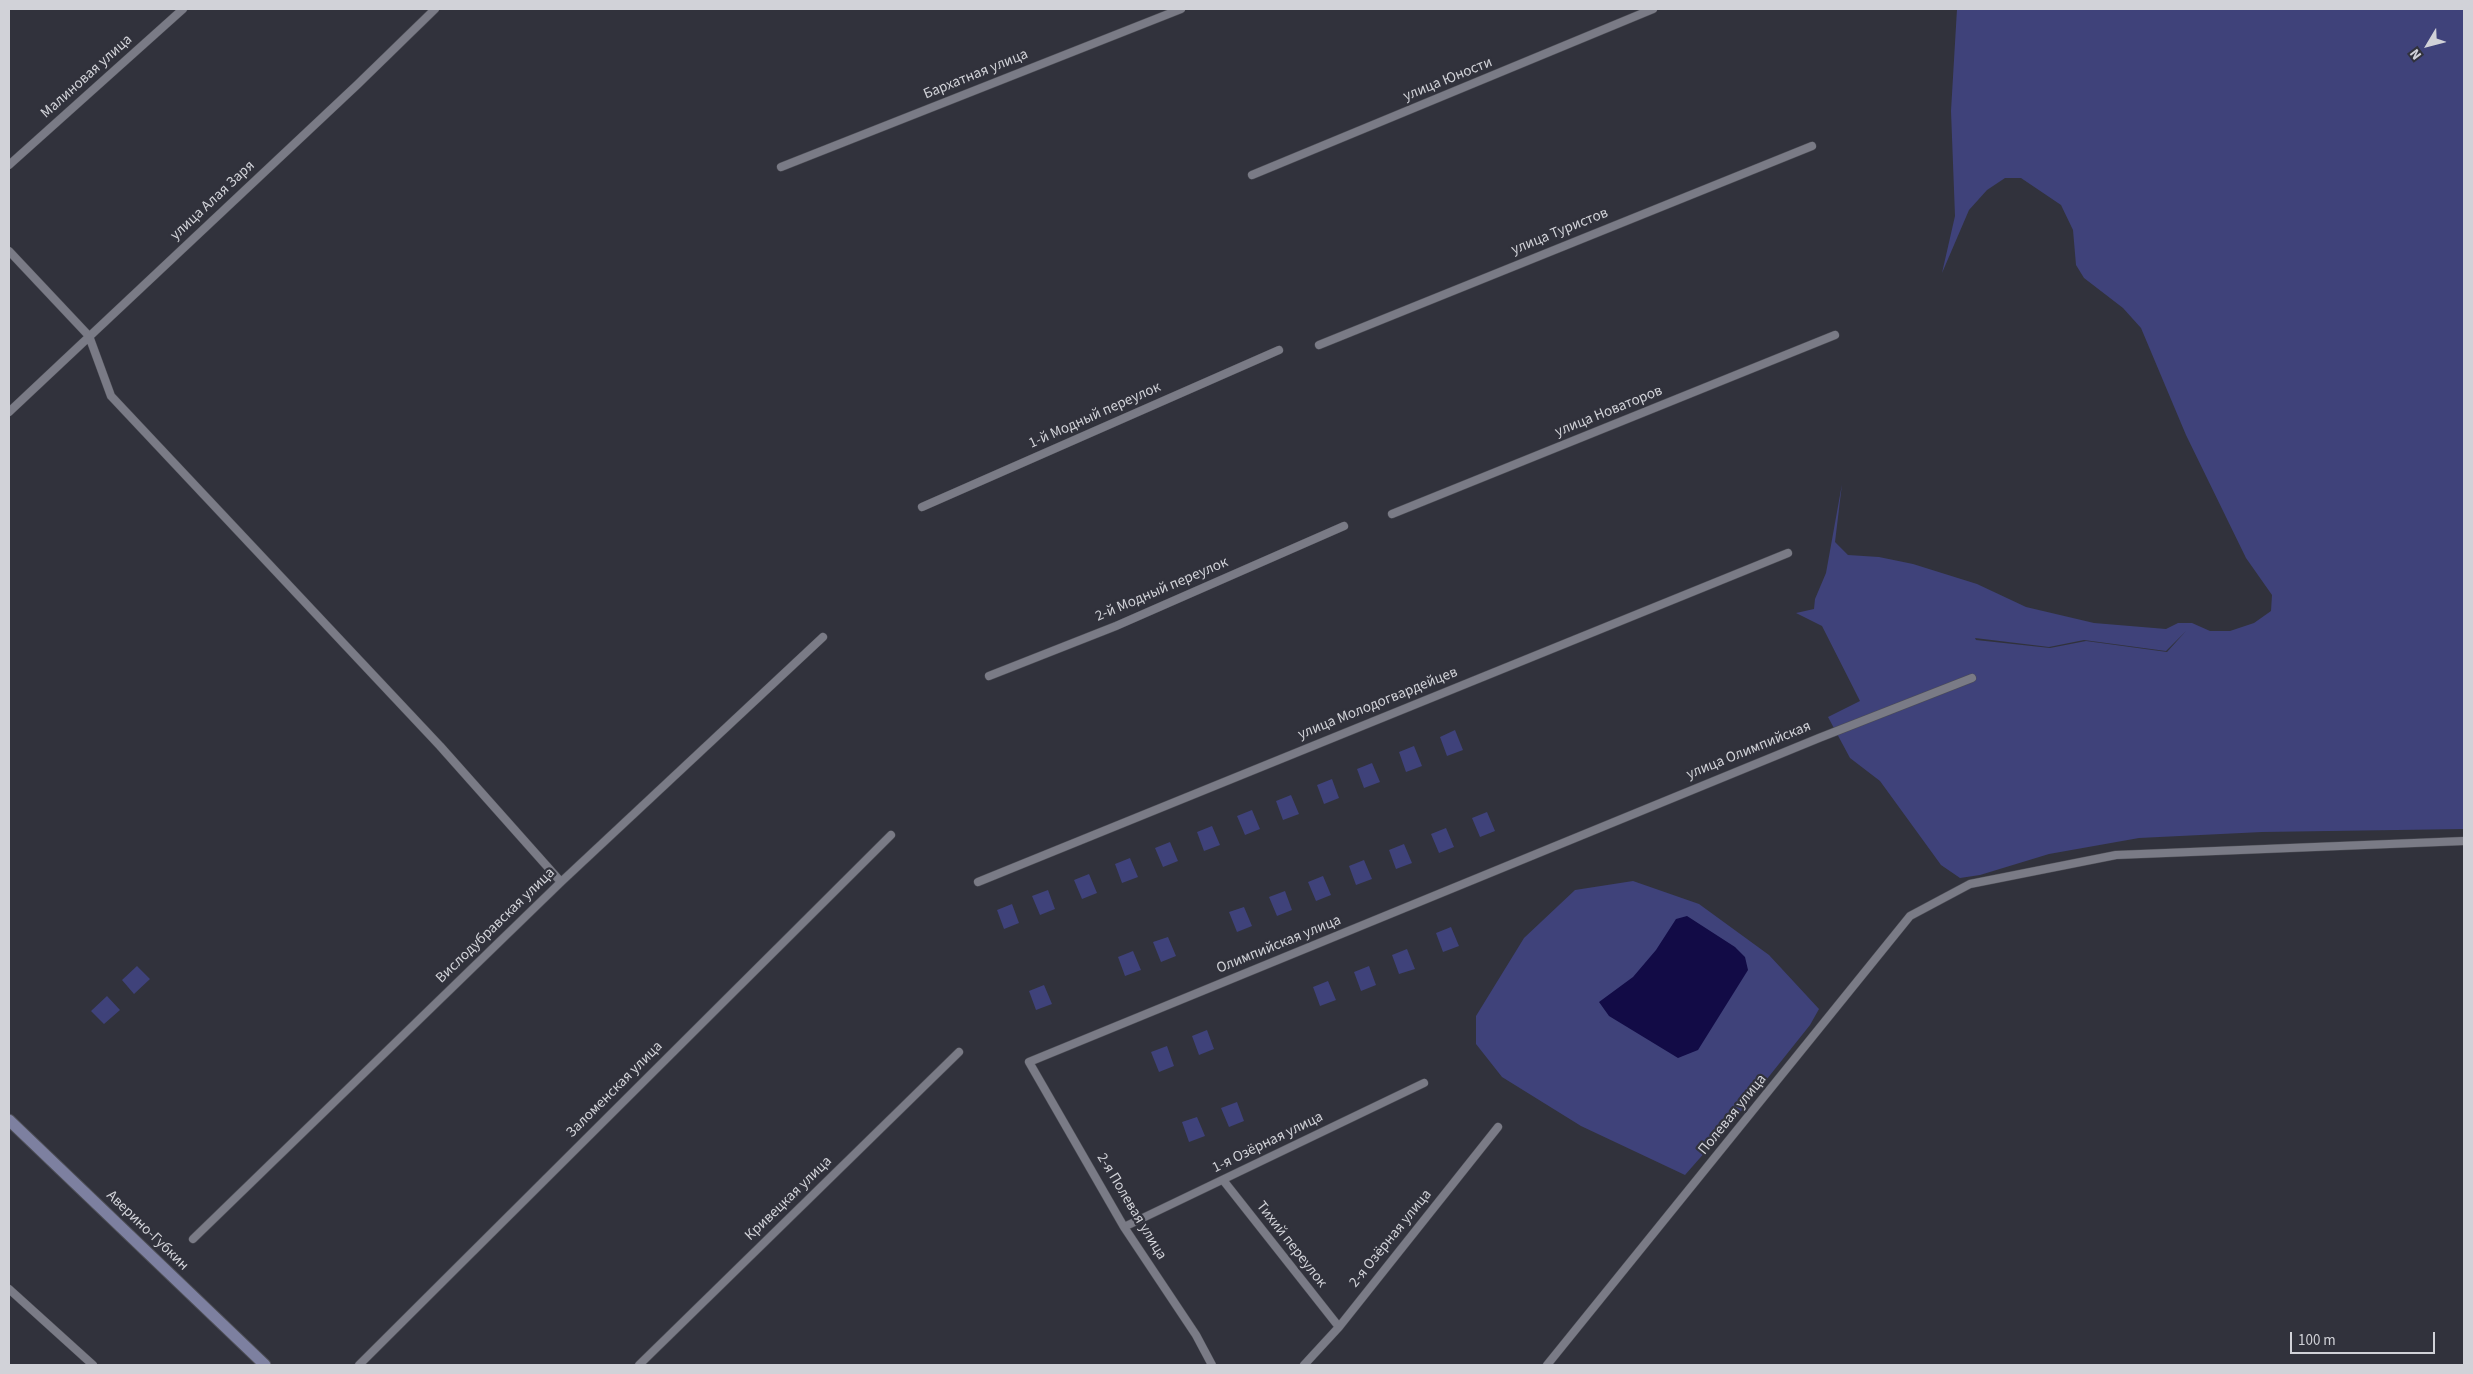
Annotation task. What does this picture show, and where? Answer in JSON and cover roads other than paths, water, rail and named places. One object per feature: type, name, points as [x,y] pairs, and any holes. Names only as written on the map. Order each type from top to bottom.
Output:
[{"type":"main road","name":"Аверино-Губкин","points":[[9,1120],[265,1365]]},
{"type":"street","name":"Малиновая улица","points":[[9,165],[183,9]]},
{"type":"street","name":"улица Алая Заря","points":[[9,412],[435,9]]},
{"type":"street","name":"Бархатная улица","points":[[781,168],[1181,9]]},
{"type":"street","name":"улица Юности","points":[[1252,175],[1653,9]]},
{"type":"street","name":"улица Туристов","points":[[1319,345],[1812,146]]},
{"type":"street","points":[[9,251],[90,336],[111,396],[440,746],[561,882]]},
{"type":"street","name":"улица Новаторов","points":[[1392,514],[1835,336]]},
{"type":"street","name":"1-й Модный переулок","points":[[922,507],[1279,350]]},
{"type":"street","name":"2-й Модный переулок","points":[[989,676],[1116,626],[1344,526]]},
{"type":"street","name":"улица Молодогвардейцев","points":[[978,882],[1788,553]]},
{"type":"street","name":"Вислодубравская улица","points":[[193,1240],[561,882],[823,637]]},
{"type":"street","name":"улица Олимпийская","points":[[1538,852],[1972,678]]},
{"type":"street","name":"Заломенская улица","points":[[359,1365],[891,835]]},
{"type":"street","name":"Полевая улица","points":[[1546,1365],[1910,916],[1970,884],[2116,855],[2464,841]]},
{"type":"street","name":"Олимпийская улица","points":[[1030,1062],[1538,852]]},
{"type":"street","name":"Кривецкая улица","points":[[639,1365],[959,1052]]},
{"type":"street","name":"2-я Полевая улица","points":[[1030,1062],[1124,1227],[1196,1335],[1212,1365]]},
{"type":"street","name":"1-я Озёрная улица","points":[[1124,1227],[1424,1083]]},
{"type":"street","name":"2-я Озёрная улица","points":[[1304,1365],[1339,1327],[1498,1127]]},
{"type":"street","name":"Тихий переулок","points":[[1222,1180],[1339,1327]]},
{"type":"street","points":[[9,1288],[93,1365]]}]
